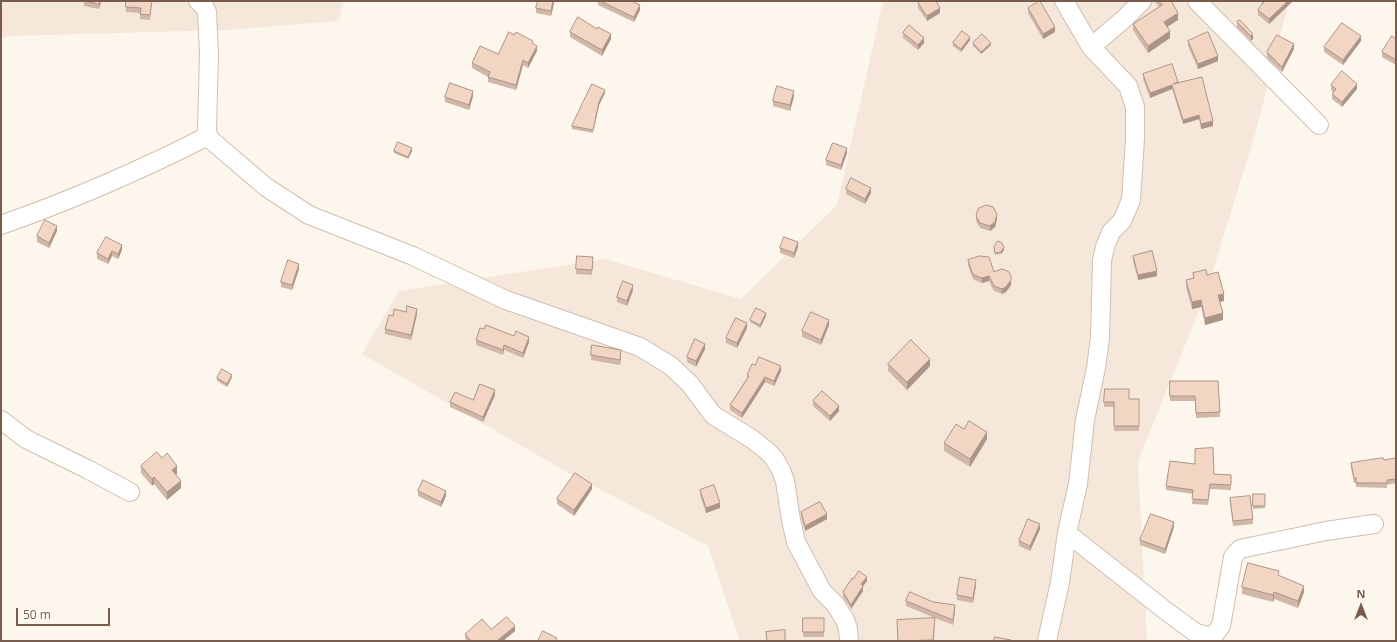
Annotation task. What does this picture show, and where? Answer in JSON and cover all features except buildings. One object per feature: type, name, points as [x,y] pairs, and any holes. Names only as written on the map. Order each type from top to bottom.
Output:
[{"type":"street","points":[[198,1],[207,12],[209,53],[207,130],[208,136],[211,140],[266,187],[309,215],[413,256],[506,300],[640,347],[671,366],[690,384],[714,415],[752,439],[774,458],[785,481],[796,542],[822,591],[835,604],[845,620],[848,629],[849,641]]},
{"type":"street","points":[[1047,641],[1060,582],[1067,533],[1078,484],[1085,420],[1096,368],[1100,338],[1102,260],[1111,232],[1122,221],[1131,200],[1135,138],[1135,107],[1128,86],[1091,47],[1064,1]]},
{"type":"street","points":[[1091,47],[1125,18],[1142,1]]},
{"type":"street","points":[[1197,1],[1319,125]]},
{"type":"street","points":[[1,225],[90,191],[208,136]]},
{"type":"street","points":[[1,420],[26,439],[87,468],[130,492]]},
{"type":"street","points":[[1067,533],[1160,607],[1196,633],[1209,636],[1214,635],[1221,626],[1233,557],[1240,550],[1326,532],[1374,524]]},
{"type":"shaded area","points":[[1,1],[343,1],[339,21],[226,30],[11,36],[1,38]]},
{"type":"shaded area","points":[[883,1],[1289,1],[1256,131],[1205,296],[1138,461],[1147,641],[740,641],[708,546],[567,472],[362,354],[399,291],[605,259],[741,299],[837,205]]}]
